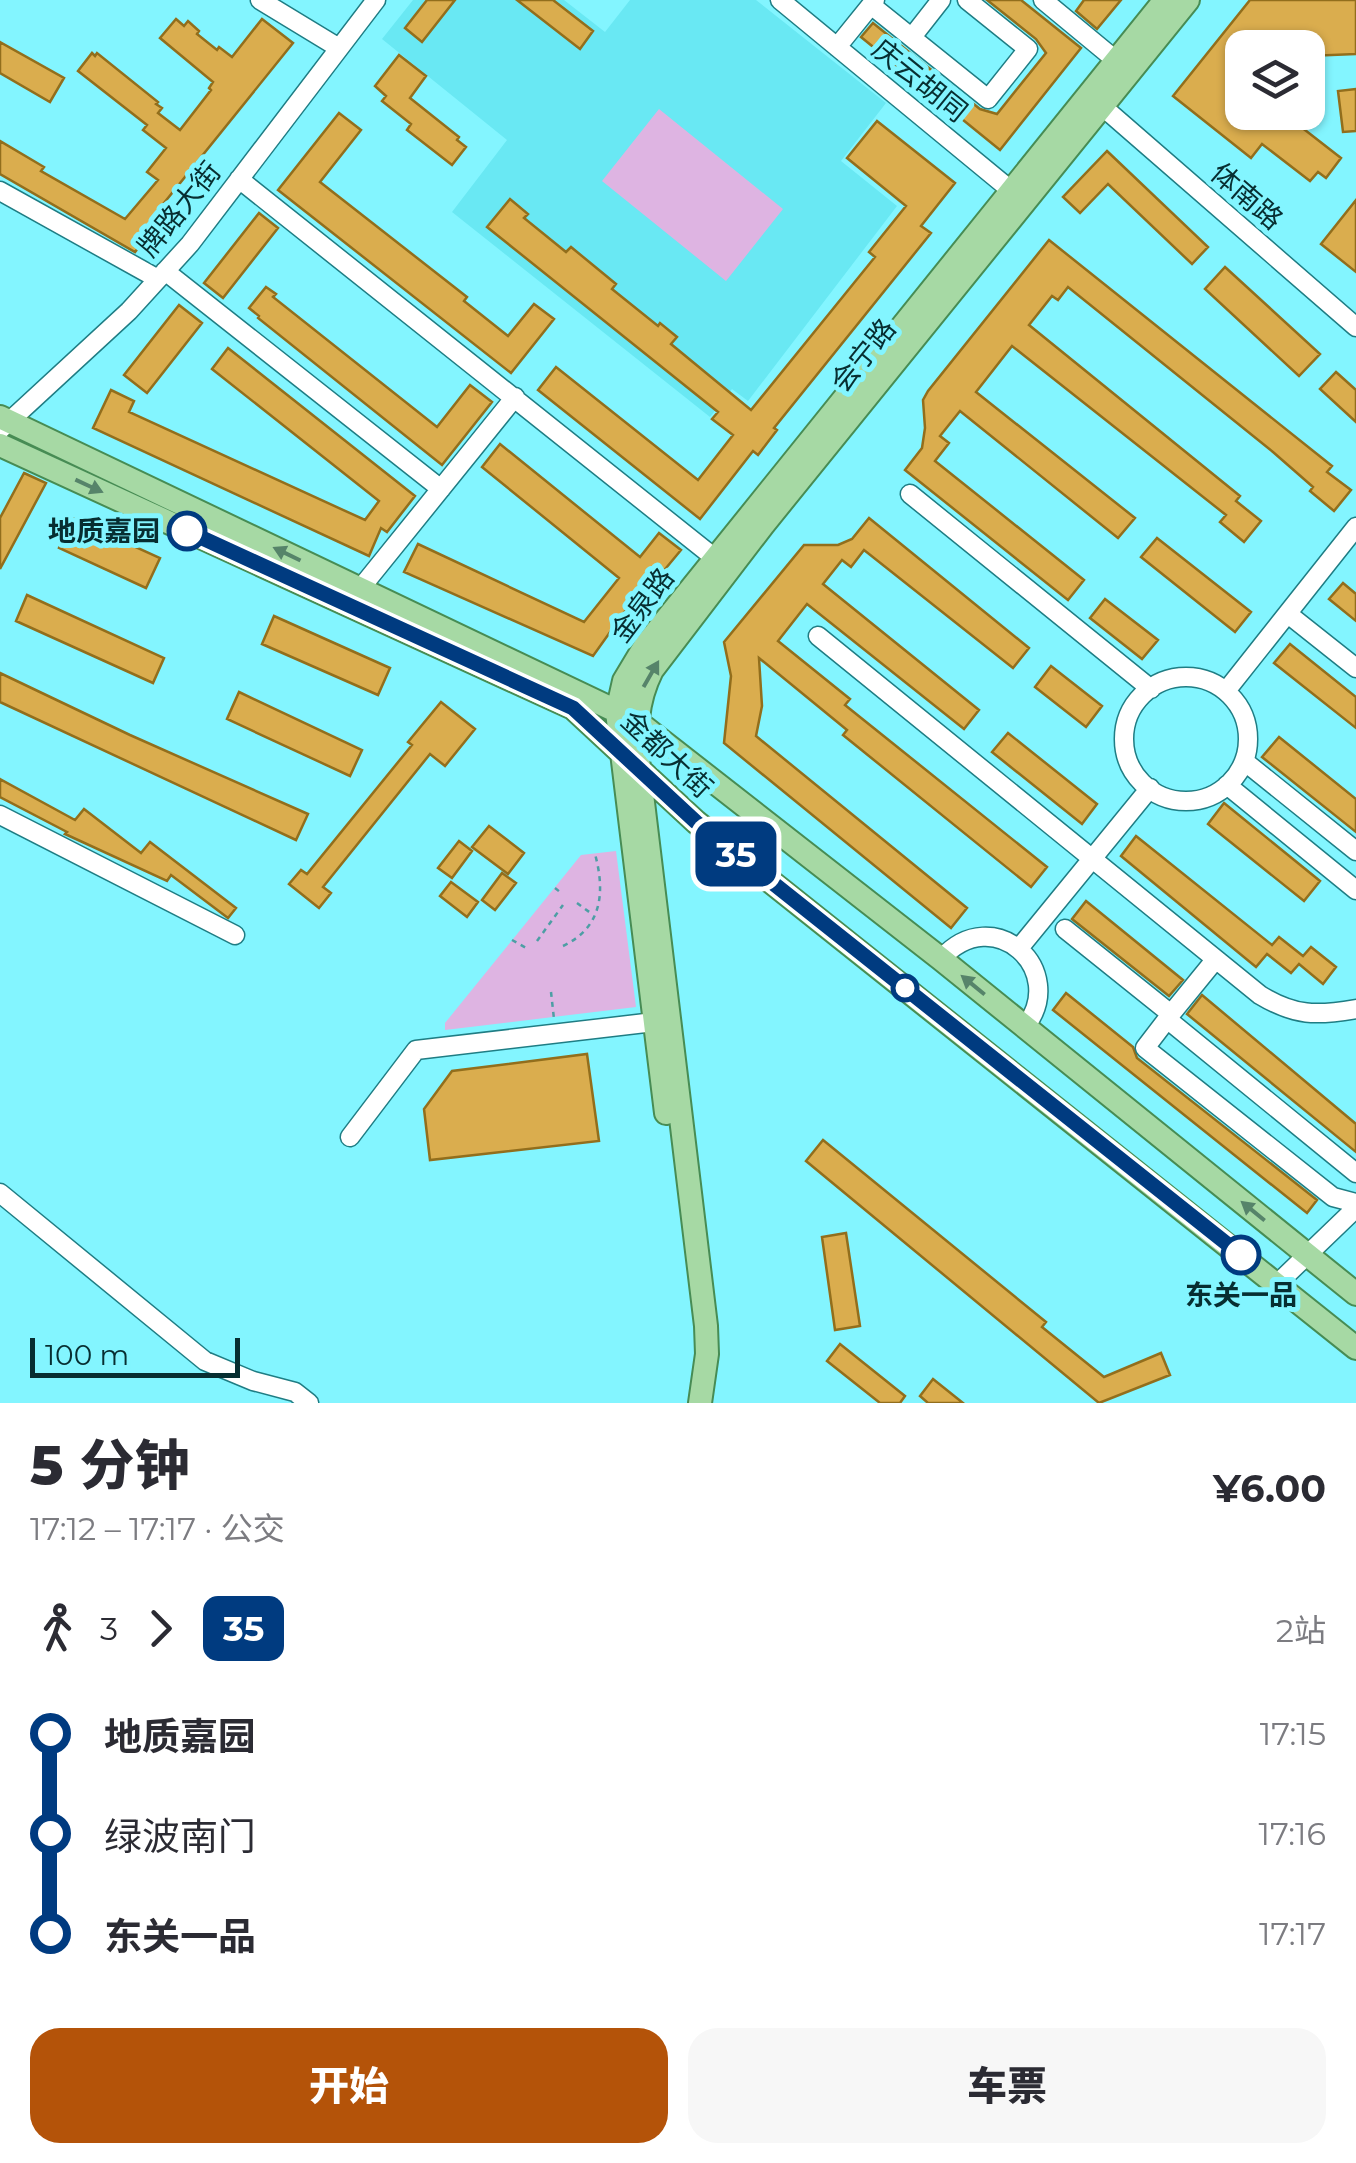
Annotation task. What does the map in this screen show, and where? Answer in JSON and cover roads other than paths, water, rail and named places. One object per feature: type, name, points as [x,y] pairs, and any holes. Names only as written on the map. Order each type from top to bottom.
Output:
[{"type":"main road","name":"金泉路","points":[[685,1403],[692,1368],[691,1308],[654,1022],[626,716],[620,692],[634,663],[716,559],[1124,66],[1165,0]]},
{"type":"main road","name":"会宁路","points":[[626,716],[652,670],[1019,197],[1103,107],[1124,66],[1188,0]]},
{"type":"main road","name":"金都大街","points":[[2,423],[626,716],[941,959],[1356,1294]]},
{"type":"main road","name":"金都大街","points":[[0,445],[573,708],[696,822],[1356,1348]]},
{"type":"main road","name":"金泉路","points":[[630,761],[701,1266],[707,1354],[700,1403]]},
{"type":"street","points":[[260,0],[339,48]]},
{"type":"street","name":"牌路大街","points":[[2,423],[128,311],[161,275],[376,0]]},
{"type":"street","name":"庆云胡同","points":[[780,0],[1019,197]]},
{"type":"street","points":[[912,37],[941,0]]},
{"type":"street","points":[[837,48],[873,2],[988,99],[1028,49],[968,0]]},
{"type":"street","points":[[1044,0],[1124,66]]},
{"type":"street","name":"体南路","points":[[1103,107],[1356,327]]},
{"type":"street","points":[[239,179],[716,559]]},
{"type":"street","points":[[0,191],[161,275],[441,488]]},
{"type":"street","points":[[360,589],[514,398]]},
{"type":"street","points":[[910,494],[1151,688]]},
{"type":"street","points":[[1226,691],[1356,527]]},
{"type":"street","points":[[1288,614],[1356,668]]},
{"type":"street","points":[[818,636],[1214,960],[1281,1008],[1307,1014],[1356,1008]]},
{"type":"street","points":[[1192,677],[1226,691],[1246,721],[1248,744],[1244,761],[1227,786],[1206,797],[1183,800],[1150,788],[1128,759],[1125,734],[1131,711],[1151,688],[1168,680],[1192,677]]},
{"type":"street","points":[[1244,761],[1356,850]]},
{"type":"street","points":[[1227,786],[1356,890]]},
{"type":"street","points":[[1020,947],[1150,788]]},
{"type":"street","points":[[0,815],[235,935]]},
{"type":"street","points":[[1066,930],[1356,1172]]},
{"type":"street","points":[[941,959],[958,942],[981,936],[996,937],[1020,947],[1034,969],[1038,986],[1036,1010],[1025,1027]]},
{"type":"street","points":[[1214,960],[1145,1048],[1333,1197],[1356,1206],[1277,1284]]},
{"type":"street","points":[[350,1137],[416,1050],[654,1022]]},
{"type":"street","points":[[0,1194],[205,1361],[253,1381],[295,1392],[309,1403]]},
{"type":"place","name":"地质嘉园","points":[[187,531]]},
{"type":"place","name":"东关一品","points":[[1241,1255]]}]
